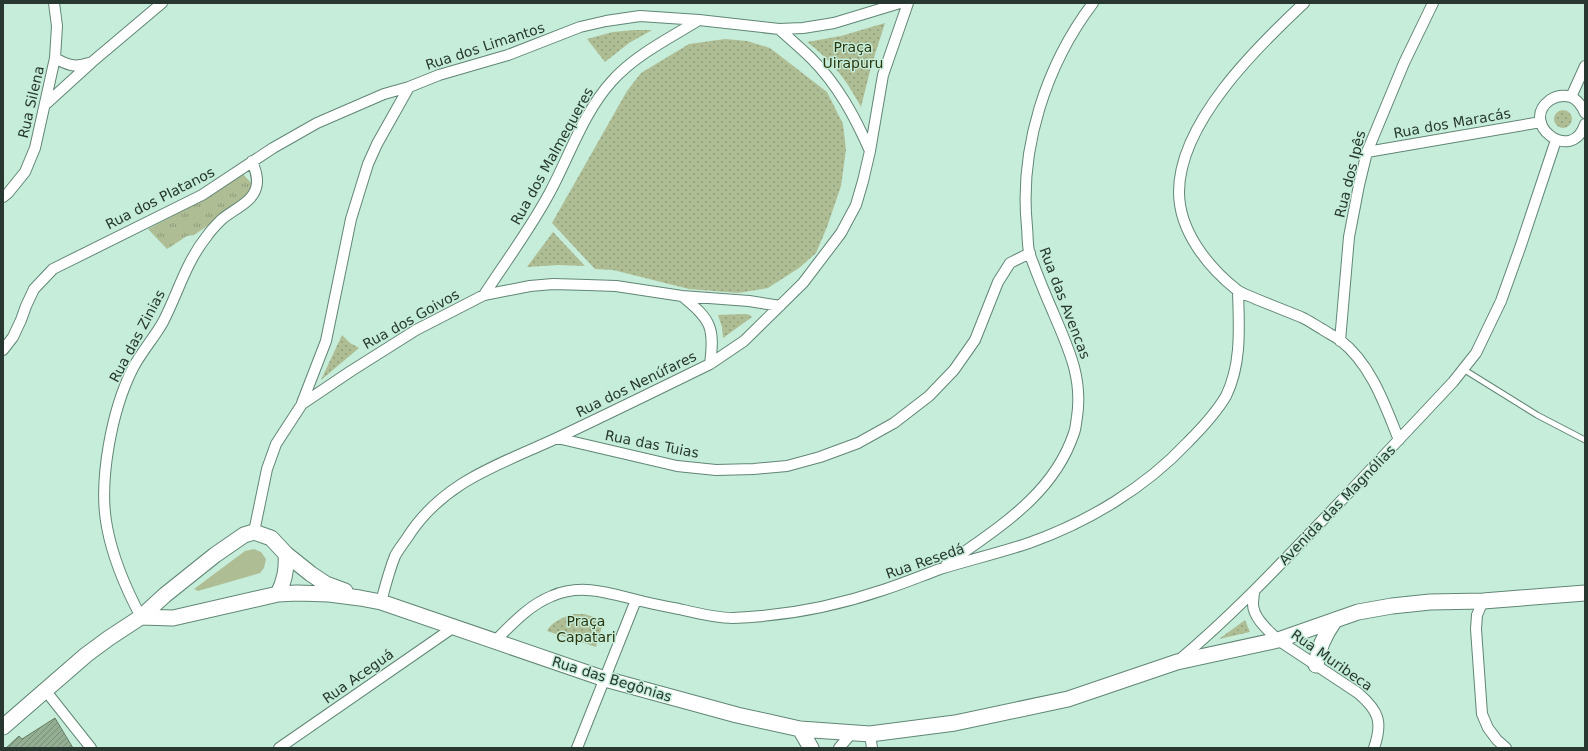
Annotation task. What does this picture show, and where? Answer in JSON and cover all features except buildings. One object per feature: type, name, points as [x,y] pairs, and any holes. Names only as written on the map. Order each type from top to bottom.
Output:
[{"type":"main road","points":[[3,727],[45,690],[109,638],[141,617],[165,594],[233,542],[244,535],[254,532]]},
{"type":"main road","name":"Rua das Begônias","points":[[254,532],[271,538],[286,554],[326,584],[360,598]]},
{"type":"main road","points":[[278,594],[284,582],[286,573],[286,554]]},
{"type":"main road","name":"Rua das Begônias","points":[[141,617],[173,618],[278,594],[305,593],[360,598],[380,602],[605,679],[737,715],[800,728],[851,734],[871,741]]},
{"type":"main road","points":[[165,594],[165,606],[173,618]]},
{"type":"main road","name":"Avenida das Magnólias","points":[[871,741],[955,724],[1068,698],[1177,662],[1278,640],[1358,612],[1392,606],[1430,602],[1483,601],[1585,594]]},
{"type":"main road","points":[[1316,665],[1322,642],[1335,620]]},
{"type":"main road","points":[[800,728],[811,748]]},
{"type":"street","name":"Rua Silena","points":[[3,196],[8,193],[25,172],[35,148],[47,103],[55,58],[57,26],[54,3]]},
{"type":"street","points":[[47,103],[92,62],[162,3]]},
{"type":"street","name":"Rua dos Limantos","points":[[409,87],[439,75],[508,55],[580,27],[606,21],[640,16],[699,20],[779,30],[834,23],[900,3]]},
{"type":"street","points":[[870,151],[883,75],[908,3]]},
{"type":"street","name":"Rua das Avencas","points":[[940,569],[1026,506],[1046,484],[1060,464],[1074,432],[1080,402],[1076,371],[1068,346],[1030,253],[1024,205],[1027,171],[1035,121],[1047,83],[1066,45],[1093,3]]},
{"type":"street","name":"Avenida das Magnólias","points":[[1177,662],[1254,591],[1399,440],[1385,406],[1370,376],[1357,357],[1340,341],[1306,319],[1238,291],[1217,272],[1199,250],[1188,231],[1182,214],[1179,192],[1186,153],[1195,131],[1227,85],[1247,60],[1282,23],[1304,3]]},
{"type":"street","name":"Rua dos Ipês","points":[[1340,341],[1349,237],[1367,152],[1404,63],[1434,3]]},
{"type":"street","name":"Rua dos Malmequeres","points":[[484,295],[530,226],[546,199],[586,118],[612,80],[628,65],[699,20]]},
{"type":"street","points":[[779,30],[811,58],[827,76],[844,100],[870,151]]},
{"type":"street","points":[[55,58],[76,67],[92,62]]},
{"type":"street","points":[[1571,97],[1585,66]]},
{"type":"street","points":[[302,404],[326,341],[351,219],[368,164],[377,144],[409,87]]},
{"type":"street","name":"Rua dos Platanos","points":[[3,350],[16,332],[34,289],[53,268],[202,195],[252,161],[318,123],[384,94],[409,87]]},
{"type":"street","points":[[1585,113],[1581,105],[1571,97],[1558,97],[1547,103],[1542,110],[1541,122],[1546,133],[1556,140],[1565,141],[1573,139],[1580,134],[1585,124]]},
{"type":"street","name":"Rua dos Maracás","points":[[1367,152],[1541,122]]},
{"type":"street","points":[[1399,440],[1453,382],[1476,353],[1501,301],[1556,140]]},
{"type":"street","name":"Rua dos Nenúfares","points":[[380,602],[396,556],[412,530],[442,497],[482,472],[557,438],[710,364],[744,342],[815,268],[841,233],[856,205],[870,151]]},
{"type":"street","name":"Rua das Zinias","points":[[141,617],[129,594],[114,554],[107,527],[104,505],[108,447],[117,410],[133,368],[160,327],[170,308],[189,261],[207,235],[221,220],[252,195],[256,187],[257,178],[252,161]]},
{"type":"street","name":"Rua das Tuias","points":[[557,438],[676,466],[716,470],[787,466],[820,457],[858,443],[894,423],[929,396],[954,370],[975,340],[998,282],[1006,269],[1010,263],[1030,253]]},
{"type":"street","name":"Rua dos Goivos","points":[[254,532],[267,469],[276,444],[302,404],[363,362],[416,330],[484,295],[530,286],[553,284],[616,286],[682,296],[749,301],[780,306]]},
{"type":"street","name":"Rua Resedá","points":[[494,642],[531,609],[552,596],[570,591],[584,589],[608,592],[636,600],[705,615],[732,618],[788,613],[882,591],[940,569],[1030,542],[1094,515],[1140,484],[1177,454],[1209,420],[1226,396],[1237,368],[1239,340],[1238,291]]},
{"type":"street","points":[[682,296],[699,310],[706,318],[711,328],[713,343],[710,364]]},
{"type":"street","points":[[1254,591],[1253,605],[1256,614],[1262,623],[1278,640]]},
{"type":"street","points":[[577,748],[636,600]]},
{"type":"street","points":[[1483,601],[1478,615],[1476,629],[1482,714],[1488,728],[1497,740],[1506,748]]},
{"type":"street","name":"Rua Aceguá","points":[[279,748],[454,627]]},
{"type":"street","name":"Rua Muribeca","points":[[1278,640],[1358,693],[1369,702],[1376,712],[1379,723],[1378,736],[1374,748]]},
{"type":"street","points":[[45,690],[91,748]]},
{"type":"street","points":[[839,748],[851,734]]},
{"type":"lane","points":[[1463,369],[1537,415],[1585,440]]},
{"type":"green space","name":"Praça Uirapuru","points":[[885,23],[871,67],[861,107],[838,71],[824,56],[807,42],[841,36]]},
{"type":"green space","points":[[652,30],[629,43],[605,62],[587,39],[613,32]]},
{"type":"green space","points":[[725,39],[747,41],[770,48],[827,92],[843,124],[846,150],[841,186],[827,227],[816,253],[799,268],[768,288],[738,293],[689,289],[613,270],[595,269],[552,223],[627,91],[641,73],[689,44]]},
{"type":"green space","points":[[1559,110],[1567,110],[1572,115],[1570,126],[1567,128],[1559,128],[1554,123],[1554,115]]},
{"type":"green space","points":[[242,173],[253,185],[249,192],[219,218],[194,235],[187,236],[167,249],[148,229],[199,202]]},
{"type":"green space","points":[[553,232],[585,266],[558,265],[527,267]]},
{"type":"green space","points":[[744,314],[752,317],[723,338],[722,327],[718,315]]},
{"type":"green space","points":[[342,335],[350,343],[359,348],[321,380]]},
{"type":"green space","points":[[254,549],[261,552],[266,559],[264,568],[260,573],[198,591],[194,589],[245,551]]},
{"type":"green space","name":"Praça Capatari","points":[[574,614],[584,614],[604,620],[596,647],[547,631],[555,622]]},
{"type":"green space","points":[[1245,620],[1250,632],[1219,639]]}]
